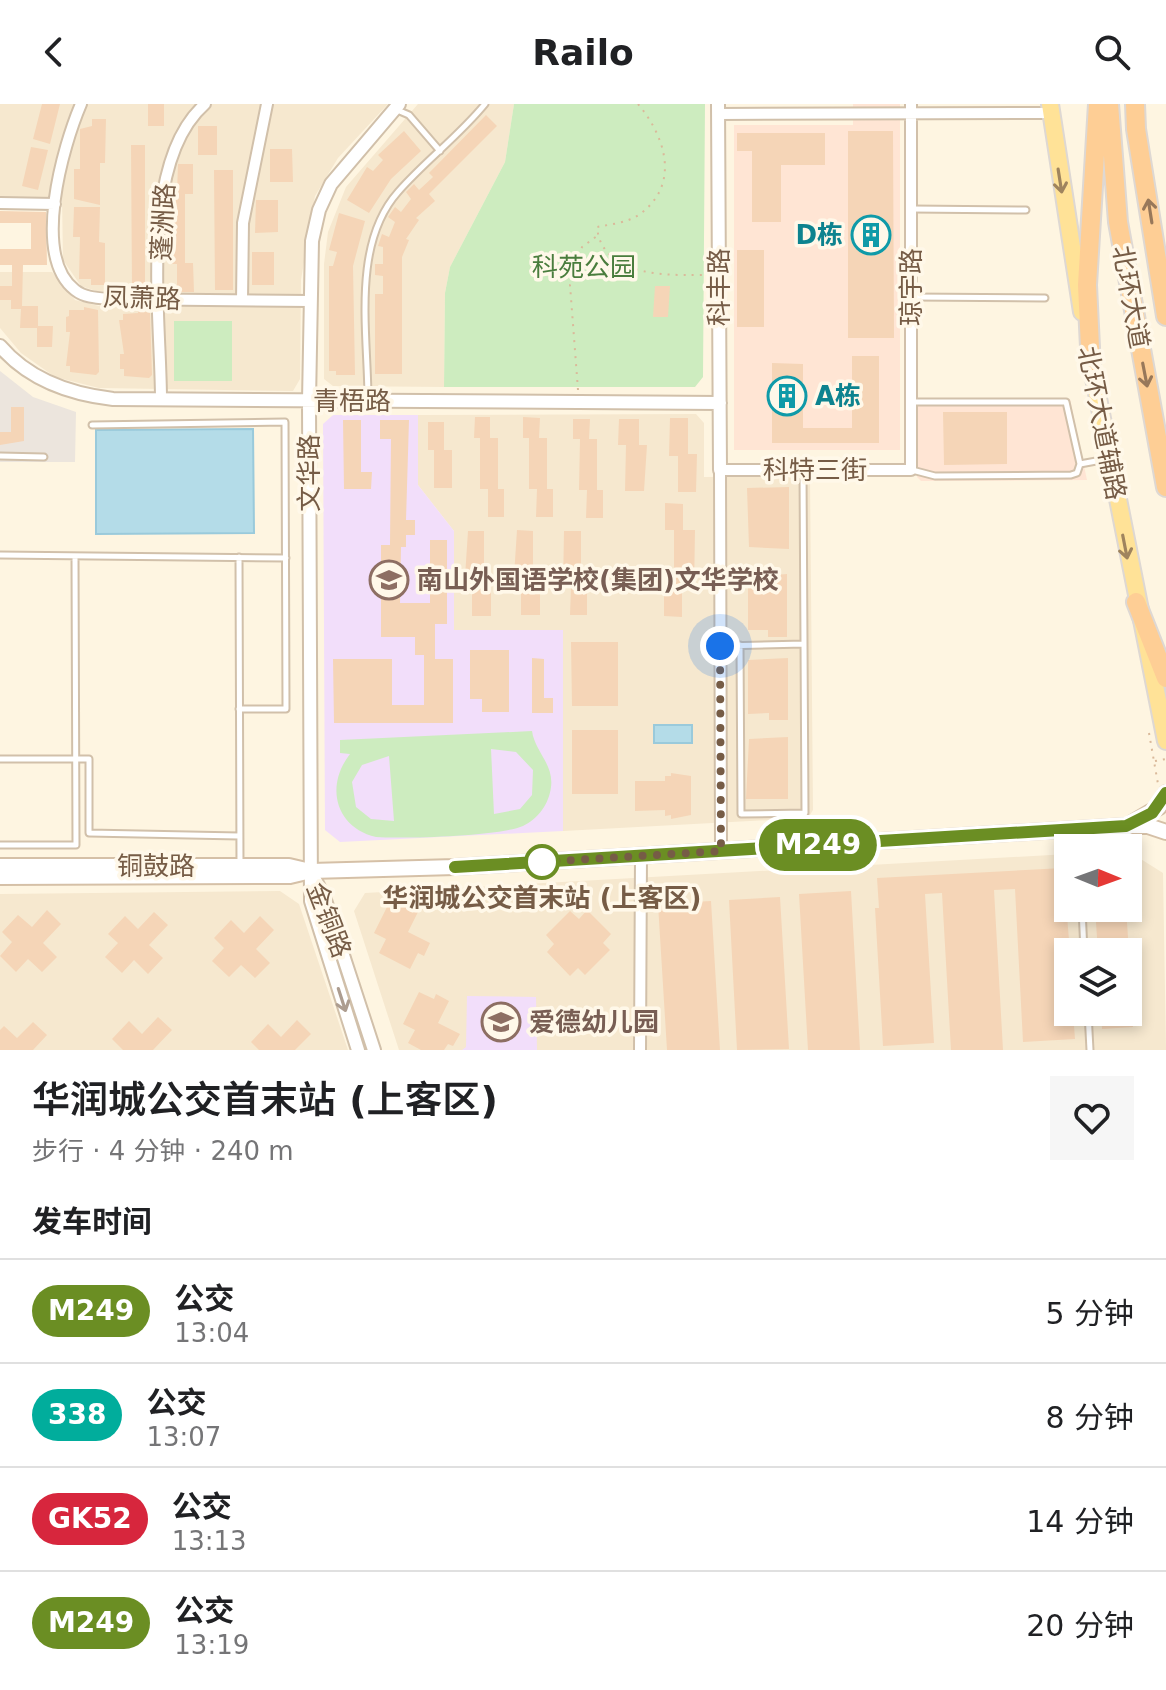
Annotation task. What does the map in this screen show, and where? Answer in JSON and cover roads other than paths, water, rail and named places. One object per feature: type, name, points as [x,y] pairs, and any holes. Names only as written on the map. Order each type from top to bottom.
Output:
[{"type":"highway","points":[[1091,368],[1087,285],[1098,104]]},
{"type":"highway","name":"北环大道","points":[[1109,104],[1118,222],[1166,487]]},
{"type":"highway","name":"北环大道","points":[[1136,104],[1136,129],[1166,316]]},
{"type":"highway","points":[[1136,602],[1166,678]]},
{"type":"main road","name":"北环大道辅路","points":[[1050,109],[1091,368],[1166,741]]},
{"type":"main road","points":[[1126,826],[1152,813],[1163,793]]},
{"type":"main road","name":"铜鼓路","points":[[0,877],[290,876],[311,871],[641,856],[1126,826],[1148,826],[1166,832]]},
{"type":"main road","name":"铜鼓路","points":[[0,866],[289,866],[311,871]]},
{"type":"street","name":"凤萧路","points":[[81,104],[64,154],[55,204],[55,254],[60,270],[72,287],[96,298],[310,301]]},
{"type":"street","name":"蓬洲路","points":[[161,400],[159,215],[164,177],[182,129],[205,104]]},
{"type":"street","points":[[242,300],[243,223],[267,104]]},
{"type":"street","name":"文华路","points":[[311,871],[309,401],[312,241],[324,198],[346,163],[394,106]]},
{"type":"street","points":[[718,109],[1050,109]]},
{"type":"street","name":"科丰路","points":[[718,109],[720,470]]},
{"type":"street","name":"琼宇路","points":[[911,109],[911,470]]},
{"type":"street","points":[[0,203],[55,204]]},
{"type":"street","name":"青梧路","points":[[0,346],[33,375],[94,397],[720,403]]},
{"type":"street","points":[[720,470],[721,851]]},
{"type":"street","name":"科特三街","points":[[720,470],[911,470]]},
{"type":"street","points":[[640,1050],[641,856]]},
{"type":"street","name":"金铜路","points":[[311,871],[311,901],[358,1050]]},
{"type":"street","name":"金铜路","points":[[311,871],[324,897],[374,1050]]},
{"type":"lane","points":[[368,401],[368,277],[375,231],[398,192],[485,104]]},
{"type":"lane","points":[[394,106],[409,115],[440,151]]},
{"type":"lane","points":[[911,209],[1026,210]]},
{"type":"lane","points":[[911,297],[1045,298]]},
{"type":"lane","points":[[911,402],[1066,402],[1080,464],[1079,470],[1071,475],[935,476],[911,470]]},
{"type":"lane","points":[[92,425],[285,422],[286,709],[239,709]]},
{"type":"lane","points":[[0,456],[44,457]]},
{"type":"lane","points":[[1080,464],[1108,458]]},
{"type":"lane","points":[[740,645],[741,814],[805,813],[803,470]]},
{"type":"lane","points":[[0,555],[286,558]]},
{"type":"lane","points":[[0,845],[76,845],[75,556]]},
{"type":"lane","points":[[239,557],[240,866]]},
{"type":"lane","points":[[720,646],[804,644]]},
{"type":"lane","points":[[0,759],[89,759],[89,833],[239,836]]},
{"type":"lane","points":[[1089,1026],[1090,1050]]},
{"type":"water","points":[[253,429],[254,533],[96,534],[96,430]]},
{"type":"water","points":[[654,725],[692,725],[692,743],[654,743]]},
{"type":"place","name":"D栋","points":[[871,235]]},
{"type":"place","name":"A栋","points":[[787,396]]},
{"type":"place","name":"南山外国语学校(集团)文华学校","points":[[389,580]]},
{"type":"place","name":"华润城公交首末站 (上客区)","points":[[542,862]]},
{"type":"place","name":"爱德幼儿园","points":[[501,1022]]},
{"type":"park label","name":"科苑公园","points":[[584,267]]}]
